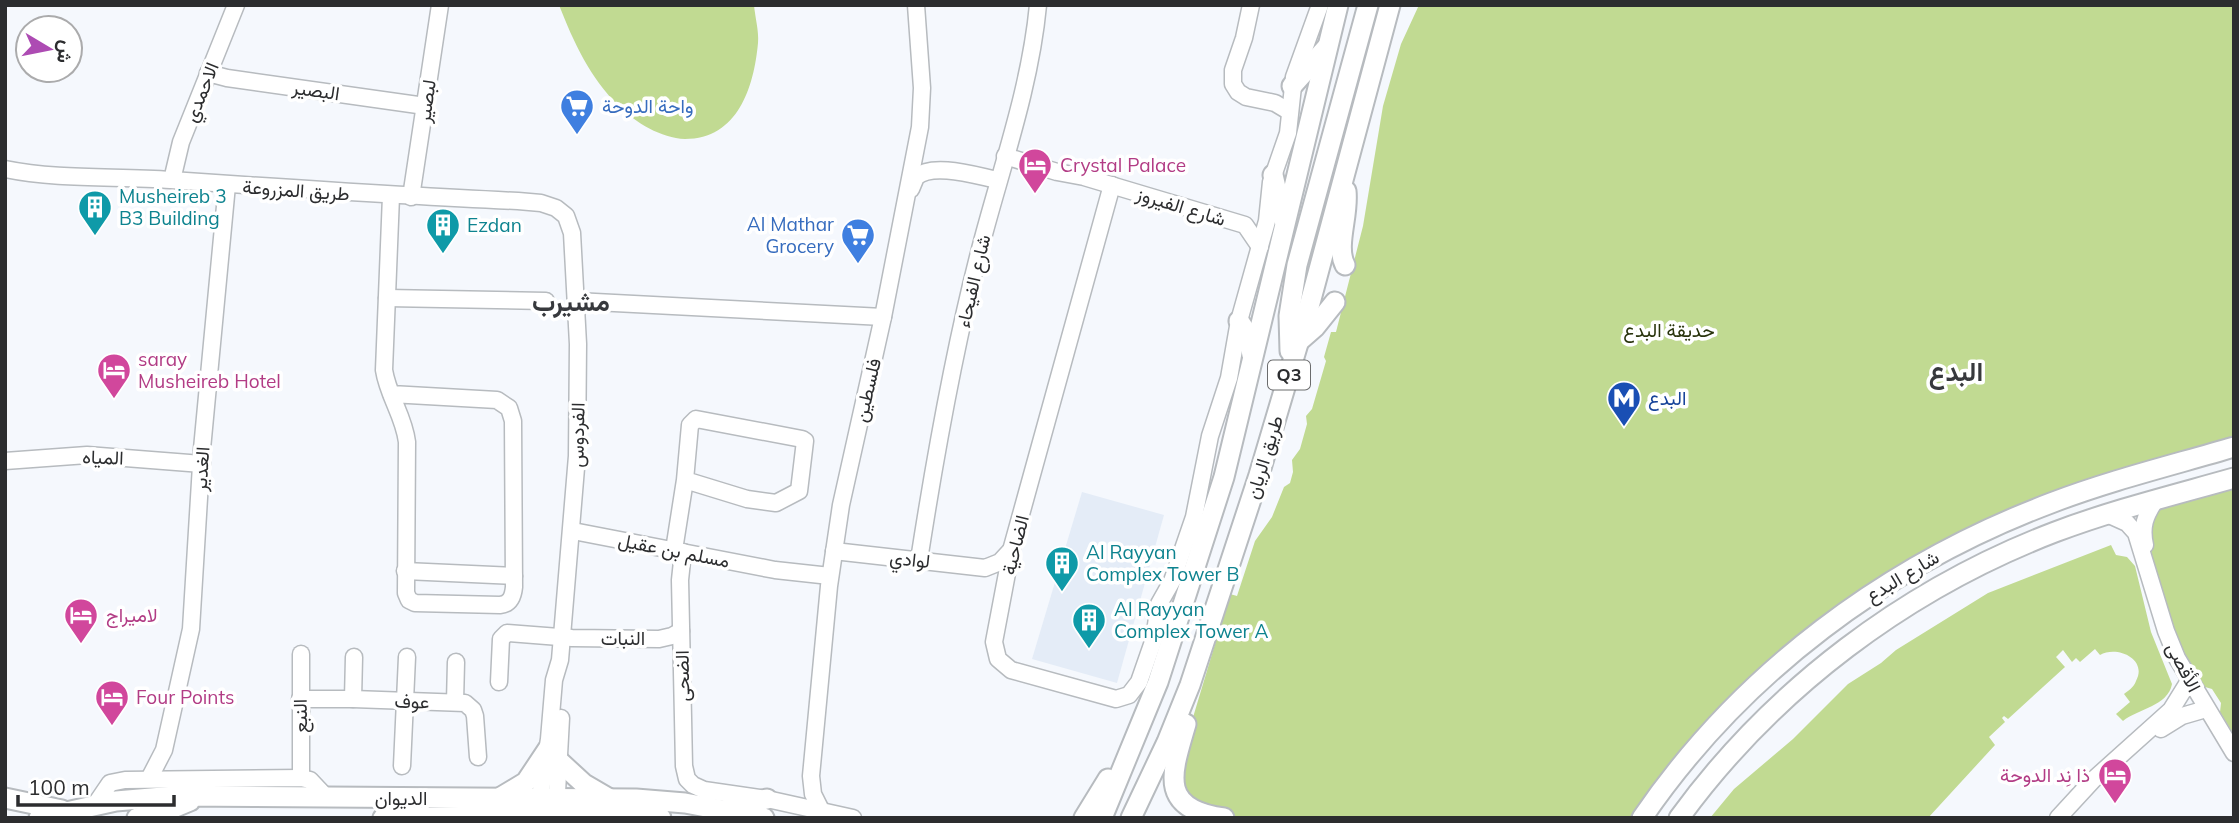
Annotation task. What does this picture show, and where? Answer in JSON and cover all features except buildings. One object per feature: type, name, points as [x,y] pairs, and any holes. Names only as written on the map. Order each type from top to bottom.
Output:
[{"type":"main road","name":"طريق الريان","points":[[1102,818],[1158,682],[1224,477],[1253,360],[1276,222],[1338,5]]},
{"type":"main road","points":[[1291,369],[1289,316],[1297,265],[1368,5]]},
{"type":"main road","name":"طريق الريان","points":[[1131,818],[1160,759],[1190,685],[1246,514],[1299,342],[1390,5]]},
{"type":"main road","points":[[1292,86],[1328,46]]},
{"type":"main road","points":[[1343,174],[1347,208],[1340,251],[1345,265]]},
{"type":"main road","points":[[1273,175],[1281,206],[1276,222]]},
{"type":"main road","points":[[1299,342],[1335,302]]},
{"type":"main road","points":[[1240,321],[1250,343],[1253,360]]},
{"type":"main road","name":"شارع البدع","points":[[1642,818],[1693,750],[1745,696],[1809,639],[1890,582],[1970,538],[2053,502],[2111,482],[2234,447]]},
{"type":"main road","points":[[1124,818],[1128,791],[1158,719],[1189,625],[1215,534],[1224,477]]},
{"type":"main road","name":"شارع البدع","points":[[1679,818],[1752,731],[1802,684],[1856,640],[1930,592],[1979,566],[2055,532],[2107,514],[2234,478]]},
{"type":"main road","points":[[1084,818],[1116,766],[1143,703],[1158,682]]},
{"type":"main road","points":[[1190,685],[1189,712],[1174,769],[1175,789],[1182,802],[1191,810],[1224,818]]},
{"type":"main road","points":[[499,798],[526,782],[553,755],[584,784],[609,798]]},
{"type":"main road","points":[[137,818],[166,811],[200,796]]},
{"type":"main road","name":"الديوان","points":[[39,818],[66,810],[133,799],[200,796],[499,798],[546,811],[609,798],[664,800],[720,809],[765,809]]},
{"type":"main road","points":[[5,798],[66,810]]},
{"type":"main road","points":[[383,818],[546,811],[661,818]]},
{"type":"street","name":"الاحمدي","points":[[172,180],[181,142],[236,5]]},
{"type":"street","name":"لبصير","points":[[411,197],[440,5]]},
{"type":"street","name":"فلسطين","points":[[796,805],[806,792],[811,776],[830,581],[841,505],[883,317],[915,152],[922,101],[916,5]]},
{"type":"street","name":"شارع الفيحاء","points":[[919,560],[955,362],[998,180],[1029,66],[1038,5]]},
{"type":"street","points":[[1251,5],[1241,50],[1232,74],[1233,84],[1238,92],[1246,97],[1275,103],[1290,112]]},
{"type":"street","points":[[1273,175],[1287,140],[1292,86],[1299,58],[1320,5]]},
{"type":"street","points":[[1241,50],[1242,77],[1250,88],[1261,94],[1271,94],[1292,86]]},
{"type":"street","name":"البصير","points":[[208,74],[425,106]]},
{"type":"street","name":"شارع الفيروز","points":[[1006,151],[1060,165],[1078,175],[1245,225],[1276,222]]},
{"type":"street","points":[[915,152],[924,163],[943,170],[998,180]]},
{"type":"street","name":"طريق المزروعة","points":[[5,169],[28,174],[529,202],[562,212]]},
{"type":"street","points":[[904,208],[918,175],[925,171],[943,170]]},
{"type":"street","name":"طريق المزروعة","points":[[5,182],[28,174]]},
{"type":"street","name":"الغدير","points":[[149,779],[164,750],[191,629],[202,464],[227,185]]},
{"type":"street","name":"الضاحية","points":[[1112,185],[1012,548],[994,642],[996,653],[1002,663],[1016,672],[1116,699],[1129,695],[1138,685],[1154,639],[1159,604],[1168,589]]},
{"type":"street","points":[[391,196],[384,370],[391,394],[401,415],[407,442],[407,597],[411,602],[418,603],[504,604],[513,596],[514,576],[513,421],[509,408],[502,401],[493,399],[391,394]]},
{"type":"street","name":"الفردوس","points":[[546,811],[553,755],[554,680],[560,660],[573,531],[578,406],[572,233],[562,212]]},
{"type":"street","name":"طريق الريان","points":[[1168,589],[1195,517],[1206,456],[1229,378],[1240,321],[1260,247],[1276,222]]},
{"type":"street","name":"شارع الفيروز","points":[[1245,225],[1260,247]]},
{"type":"street","points":[[387,298],[546,301]]},
{"type":"street","points":[[576,302],[883,317]]},
{"type":"street","name":"الضحى","points":[[685,480],[747,499],[776,503],[799,491],[805,441],[696,419],[690,425],[685,480],[679,551],[684,766],[690,782],[704,790],[765,809]]},
{"type":"street","name":"المياه","points":[[5,461],[87,455],[202,464]]},
{"type":"street","name":"الأقصى","points":[[2150,574],[2143,525],[2155,501]]},
{"type":"street","name":"الأقصى","points":[[2107,514],[2134,529],[2171,645],[2189,681],[2234,753]]},
{"type":"street","name":"مسلم بن عقيل","points":[[573,531],[775,570],[799,579],[830,581]]},
{"type":"street","points":[[1003,594],[996,580],[985,568],[1000,562],[1012,548]]},
{"type":"street","name":"لوادي","points":[[834,551],[985,568]]},
{"type":"street","points":[[405,571],[514,576]]},
{"type":"street","name":"النبات","points":[[499,682],[501,639],[505,634],[659,639],[681,631]]},
{"type":"street","name":"النبع","points":[[301,654],[301,778]]},
{"type":"street","points":[[352,699],[354,657]]},
{"type":"street","points":[[402,766],[407,657]]},
{"type":"street","points":[[455,702],[456,663]]},
{"type":"street","points":[[2058,818],[2093,780],[2171,710],[2189,681]]},
{"type":"street","name":"عوف","points":[[300,699],[465,704],[473,710],[478,757]]},
{"type":"street","points":[[2140,739],[2151,736],[2182,716],[2206,709]]},
{"type":"street","points":[[164,750],[168,766],[176,778]]},
{"type":"street","name":"فلسطين","points":[[811,776],[813,794],[821,810]]},
{"type":"street","points":[[95,805],[110,783],[117,780],[176,778],[301,778],[310,780],[327,798]]},
{"type":"street","points":[[765,809],[796,805],[853,818]]},
{"type":"shaded area","points":[[1082,492],[1164,515],[1117,683],[1032,659]]},
{"type":"green space","points":[[559,5],[754,5],[758,38],[756,60],[740,108],[718,130],[703,137],[676,138],[641,124],[609,95],[591,72]]},
{"type":"green space","name":"حديقة البدع","points":[[1419,5],[2234,5],[2234,438],[2050,493],[1988,519],[1901,566],[1816,623],[1763,666],[1654,788],[1632,818],[1248,818],[1208,813],[1189,803],[1179,764],[1230,594],[1237,596],[1255,541],[1272,517],[1284,487],[1290,483],[1292,460],[1300,449],[1307,424],[1306,416],[1312,409],[1331,332],[1336,332],[1363,226],[1383,106],[1401,44]]},
{"type":"green space","points":[[2234,487],[2234,735],[2220,712],[2221,703],[2212,689],[2205,687],[2175,637],[2146,531],[2160,507]]},
{"type":"green space","points":[[2111,545],[2116,555],[2127,557],[2135,566],[2151,632],[2172,684],[2159,702],[2123,721],[2116,714],[2130,702],[2124,694],[2134,685],[2139,673],[2134,660],[2122,653],[2107,652],[2100,655],[2095,649],[2080,662],[2076,658],[2072,662],[2063,650],[2056,657],[2065,667],[2008,719],[2004,716],[2002,718],[2005,722],[1989,737],[1995,745],[1928,818],[1710,818],[1734,789],[1793,739],[1848,684],[1896,650],[1988,593]]},
{"type":"place","name":"واحة الدوحة","points":[[577,136]]},
{"type":"place","name":"Crystal Palace","points":[[1035,195]]},
{"type":"place","name":"Musheireb 3 B3 Building","points":[[95,237]]},
{"type":"place","name":"Ezdan","points":[[443,255]]},
{"type":"place","name":"Al Mathar Grocery","points":[[858,265]]},
{"type":"place","name":"saray Musheireb Hotel","points":[[114,400]]},
{"type":"place","name":"البدع","points":[[1624,428]]},
{"type":"place","name":"Al Rayyan Complex Tower B","points":[[1062,593]]},
{"type":"place","name":"لاميراج","points":[[81,645]]},
{"type":"place","name":"Al Rayyan Complex Tower A","points":[[1089,650]]},
{"type":"place","name":"Four Points","points":[[112,727]]},
{"type":"place","name":"ذا نِد الدوحة","points":[[2115,805]]},
{"type":"district","name":"مشيرب","points":[[571,302]]},
{"type":"district","name":"البدع","points":[[1956,372]]}]
